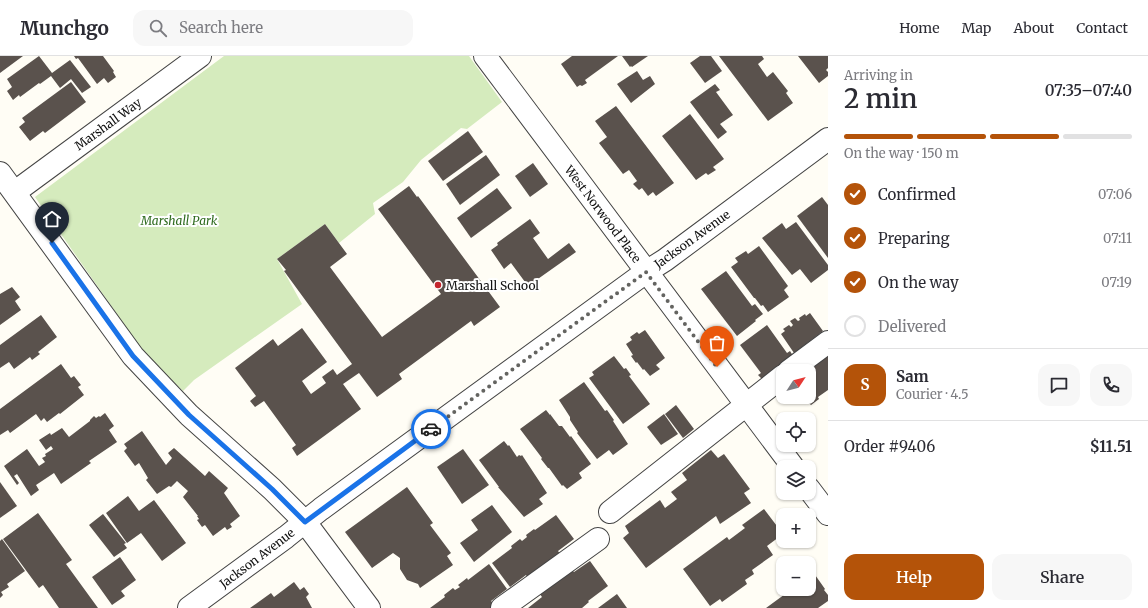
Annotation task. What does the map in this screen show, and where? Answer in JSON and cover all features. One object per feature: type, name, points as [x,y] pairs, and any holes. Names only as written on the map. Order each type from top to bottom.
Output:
[{"type":"street","name":"Marshall Way","points":[[15,192],[200,56]]},
{"type":"street","name":"West Norwood Place","points":[[486,56],[787,460]]},
{"type":"street","name":"Jackson Avenue","points":[[189,608],[646,272],[672,255],[828,139]]},
{"type":"street","points":[[0,173],[133,356],[189,415],[272,489],[305,522],[369,608]]},
{"type":"street","points":[[798,364],[828,342]]},
{"type":"street","points":[[610,512],[745,404],[776,381]]},
{"type":"street","points":[[816,498],[828,514]]},
{"type":"street","points":[[502,608],[598,539]]},
{"type":"green space","name":"Marshall Park","points":[[224,56],[469,56],[502,102],[467,129],[461,128],[421,160],[403,182],[373,203],[375,214],[339,243],[325,224],[277,259],[302,304],[194,380],[183,391],[147,357],[35,197]]},
{"type":"building","points":[[0,56],[23,56],[0,73]]},
{"type":"building","points":[[39,56],[52,73],[70,60],[91,87],[82,93],[71,79],[60,88],[51,76],[20,97],[19,95],[13,100],[7,91],[12,87],[7,79]]},
{"type":"building","points":[[74,56],[103,56],[114,71],[113,72],[116,77],[108,83],[104,78],[97,84],[78,58],[76,59]]},
{"type":"building","points":[[572,56],[618,56],[585,80],[587,83],[577,87],[561,64]]},
{"type":"building","points":[[622,56],[648,56],[630,67]]},
{"type":"building","points":[[700,56],[711,56],[722,71],[705,83],[690,63]]},
{"type":"building","points":[[719,56],[762,56],[764,59],[758,64],[767,77],[773,72],[788,91],[786,93],[793,103],[768,121]]},
{"type":"building","points":[[798,56],[828,56],[828,68],[826,70],[828,72],[828,76],[819,83]]},
{"type":"building","points":[[637,71],[643,80],[650,76],[655,84],[631,103],[617,84]]},
{"type":"building","points":[[71,82],[86,102],[45,133],[43,131],[30,141],[19,127],[25,122],[22,118]]},
{"type":"building","points":[[715,84],[720,90],[716,92],[733,115],[720,124],[727,132],[718,139],[690,102]]},
{"type":"building","points":[[616,106],[674,183],[656,196],[653,192],[648,196],[642,188],[639,190],[633,184],[637,181],[629,170],[623,174],[599,143],[607,137],[595,121]]},
{"type":"building","points":[[690,114],[724,159],[713,167],[716,170],[708,175],[706,173],[696,180],[662,136]]},
{"type":"building","points":[[468,131],[483,152],[443,181],[428,161]]},
{"type":"building","points":[[486,155],[500,175],[460,205],[446,184]]},
{"type":"building","points":[[533,163],[548,184],[530,197],[515,176]]},
{"type":"building","points":[[409,186],[500,307],[474,326],[471,321],[399,374],[402,379],[377,397],[359,373],[343,384],[361,409],[297,456],[292,448],[296,445],[264,401],[255,407],[250,401],[256,396],[235,368],[273,339],[278,346],[302,328],[327,362],[302,381],[311,394],[326,383],[322,377],[333,369],[337,375],[352,364],[284,271],[286,270],[277,259],[325,224],[347,254],[330,267],[382,337],[441,294],[378,209]]},
{"type":"building","points":[[497,188],[512,208],[471,238],[457,218]]},
{"type":"building","points":[[822,197],[828,205],[828,258],[797,216]]},
{"type":"building","points":[[530,219],[540,233],[533,238],[548,259],[569,243],[576,252],[528,286],[511,263],[504,269],[491,250],[498,245],[497,243]]},
{"type":"building","points":[[796,222],[828,265],[828,270],[811,283],[800,269],[792,275],[762,238],[782,223],[786,229]]},
{"type":"building","points":[[759,246],[788,286],[784,290],[789,297],[768,312],[763,305],[761,306],[754,298],[731,267],[738,262],[735,258],[746,251],[748,254]]},
{"type":"building","points":[[726,271],[752,306],[755,304],[763,314],[737,336],[701,289]]},
{"type":"building","points":[[12,287],[20,297],[15,301],[21,310],[0,325],[0,294]]},
{"type":"building","points":[[810,313],[823,331],[794,353],[781,334],[785,331],[783,329],[789,325],[791,327],[793,325],[790,321],[795,318],[798,321],[800,320],[799,318],[805,314],[806,316]]},
{"type":"building","points":[[41,315],[57,337],[38,352],[40,354],[32,360],[30,357],[14,369],[9,362],[0,368],[0,345]]},
{"type":"building","points":[[767,325],[787,353],[790,351],[795,359],[788,364],[776,364],[776,372],[764,381],[758,375],[761,373],[740,345]]},
{"type":"building","points":[[645,330],[665,358],[656,365],[660,369],[650,376],[637,362],[636,363],[626,344],[632,340],[630,337],[637,332],[639,334]]},
{"type":"building","points":[[614,356],[624,369],[626,368],[631,375],[629,376],[650,404],[623,424],[589,378],[594,375],[592,372]]},
{"type":"building","points":[[828,356],[828,390],[818,397],[819,399],[816,401],[816,365]]},
{"type":"building","points":[[61,364],[71,378],[74,376],[81,385],[78,387],[84,395],[60,414],[59,413],[47,422],[44,418],[41,421],[36,414],[10,433],[8,430],[0,435],[0,409]]},
{"type":"building","points":[[584,382],[605,411],[607,410],[628,444],[613,455],[609,450],[597,459],[577,433],[578,432],[570,420],[570,417],[559,400]]},
{"type":"building","points":[[676,405],[694,429],[683,438],[665,414]]},
{"type":"building","points":[[546,410],[559,426],[562,426],[570,437],[571,436],[591,464],[579,473],[582,478],[567,489],[563,485],[562,486],[520,429]]},
{"type":"building","points":[[105,413],[114,426],[109,430],[117,442],[89,461],[91,463],[61,484],[54,473],[36,485],[39,490],[31,496],[17,474],[14,476],[19,483],[17,485],[4,466],[27,449],[39,466],[45,462],[42,458],[46,456],[45,454],[53,449],[51,446],[46,450],[39,440],[62,428],[69,437],[90,421],[94,416],[96,418],[99,416],[100,417]]},
{"type":"building","points":[[664,414],[678,434],[661,445],[647,427]]},
{"type":"building","points":[[142,431],[166,465],[172,458],[168,453],[174,448],[205,476],[209,471],[228,488],[224,493],[240,516],[230,524],[232,527],[227,530],[225,527],[213,536],[205,525],[202,527],[197,520],[199,519],[198,516],[183,497],[188,491],[177,481],[171,487],[169,486],[157,494],[146,480],[148,478],[139,463],[135,466],[124,451],[127,448],[124,444]]},
{"type":"building","points":[[504,441],[508,446],[509,445],[517,457],[522,455],[547,493],[539,499],[543,504],[524,517],[498,487],[479,460]]},
{"type":"building","points":[[463,449],[489,485],[462,504],[437,467]]},
{"type":"building","points":[[711,450],[718,458],[724,454],[750,489],[744,493],[751,503],[720,524],[716,516],[646,568],[623,538],[629,533],[625,526],[660,500],[665,508],[677,499],[671,492],[687,480],[682,473]]},
{"type":"building","points":[[0,482],[17,506],[0,518]]},
{"type":"building","points":[[407,487],[433,523],[430,525],[451,553],[447,556],[453,565],[420,588],[418,584],[407,580],[400,569],[400,558],[393,553],[372,568],[345,532]]},
{"type":"building","points":[[128,496],[139,511],[154,500],[186,543],[162,561],[141,533],[127,543],[106,513]]},
{"type":"building","points":[[492,505],[512,532],[474,562],[460,543],[478,530],[471,520]]},
{"type":"building","points":[[764,509],[776,525],[776,539],[767,546],[773,555],[752,570],[754,574],[745,580],[747,584],[722,602],[720,599],[710,606],[683,569],[727,537],[729,540],[745,528],[742,525]]},
{"type":"building","points":[[38,513],[72,560],[66,564],[98,608],[59,608],[43,585],[39,588],[3,539]]},
{"type":"building","points":[[103,514],[126,543],[124,544],[127,548],[114,557],[89,525]]},
{"type":"building","points":[[556,515],[574,539],[558,551],[561,555],[529,580],[526,575],[510,587],[492,563],[512,548],[511,546],[520,539],[522,541],[527,537],[526,535]]},
{"type":"building","points":[[2,539],[25,571],[7,584],[9,587],[1,592],[3,595],[0,598],[0,541]]},
{"type":"building","points":[[120,557],[136,580],[121,591],[125,596],[112,605],[92,577]]},
{"type":"building","points":[[590,561],[608,586],[588,601],[589,602],[582,608],[528,608],[542,597],[539,593],[571,569],[574,572]]},
{"type":"building","points":[[489,564],[507,589],[491,601],[495,605],[491,608],[430,608],[445,597],[444,595],[453,588],[455,590],[460,587],[458,585],[467,578],[468,580]]},
{"type":"building","points":[[816,576],[828,595],[828,601],[818,608],[766,608],[782,596],[816,596]]},
{"type":"building","points":[[294,582],[300,590],[304,587],[309,594],[306,597],[312,608],[250,608],[271,593],[274,597]]},
{"type":"building","points":[[617,594],[627,608],[598,608]]},
{"type":"way so far","points":[[431,429],[646,272],[717,367]]},
{"type":"place","name":"Marshall School","points":[[438,285]]},
{"type":"route","points":[[52,243],[133,356],[189,415],[272,489],[305,522],[431,429]]}]
